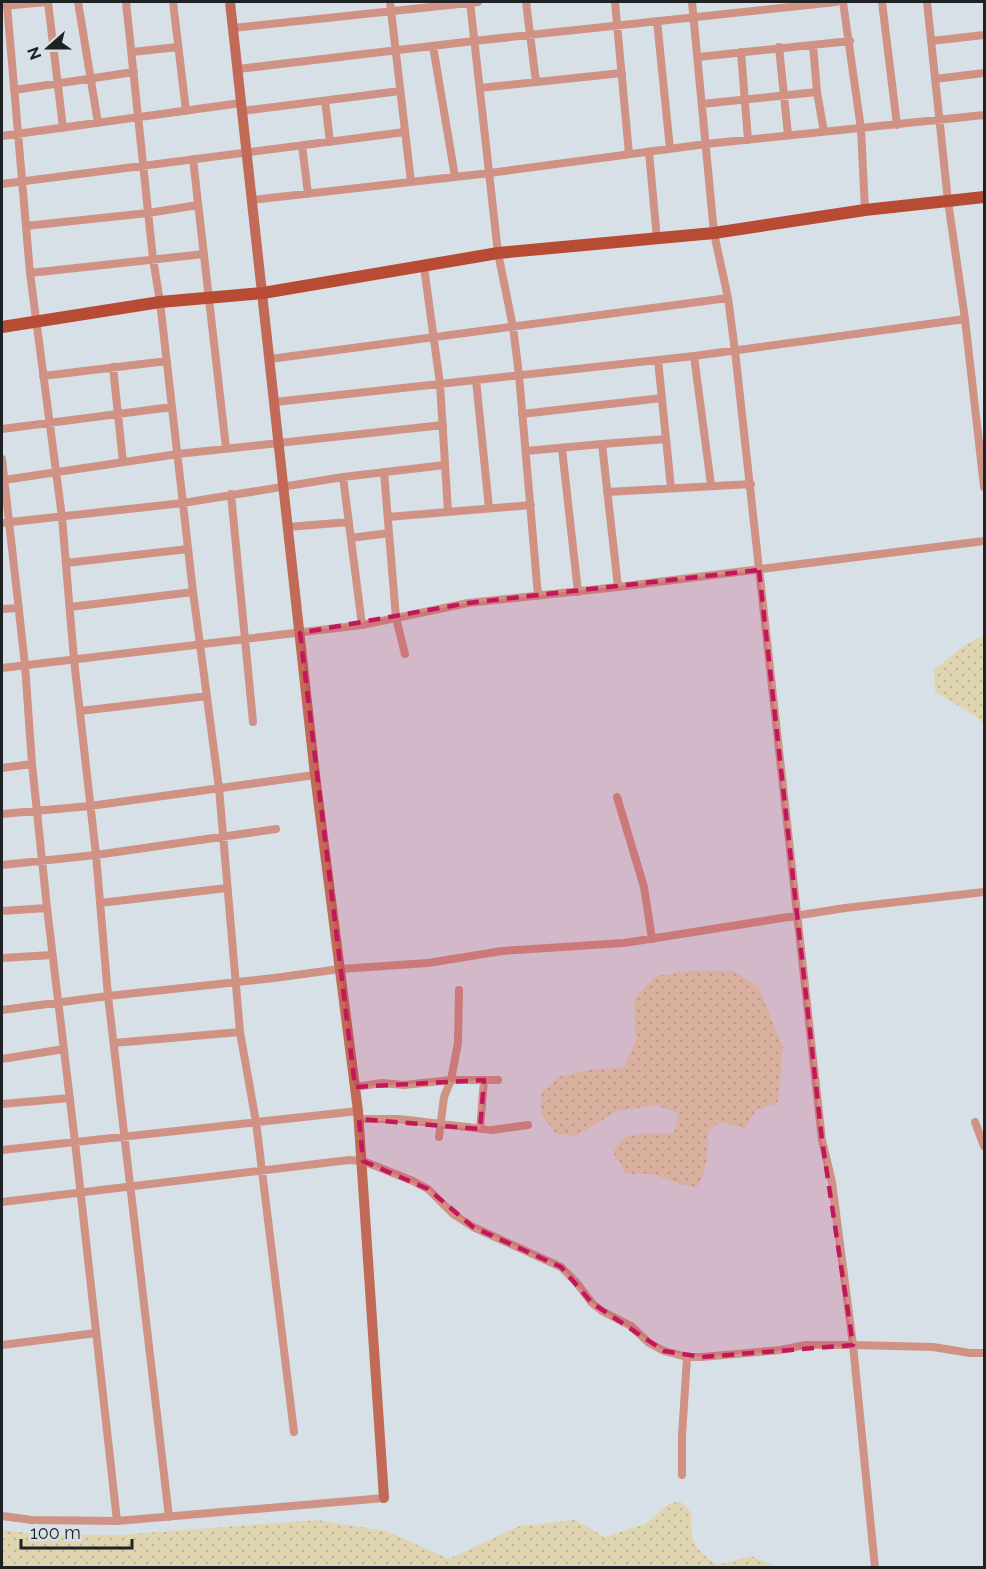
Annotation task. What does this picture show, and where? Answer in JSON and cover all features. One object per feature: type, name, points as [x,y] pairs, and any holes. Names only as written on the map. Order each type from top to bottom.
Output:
[{"type":"main road","points":[[2,327],[160,302],[262,292],[498,253],[714,233],[865,210],[984,196]]},
{"type":"street","points":[[63,128],[48,2],[4,6],[35,323],[62,517],[108,996],[169,1516]]},
{"type":"street","points":[[78,2],[98,123]]},
{"type":"street","points":[[126,2],[153,259],[219,788],[240,1032],[263,1172],[294,1432]]},
{"type":"street","points":[[173,2],[186,111]]},
{"type":"street","points":[[2,1516],[32,1520],[117,1521],[384,1498],[363,1161],[315,775],[230,2]]},
{"type":"street","points":[[390,2],[411,182]]},
{"type":"street","points":[[233,28],[473,2],[474,40],[498,253],[513,327],[519,375],[538,596]]},
{"type":"street","points":[[526,2],[536,82]]},
{"type":"street","points":[[615,2],[629,154]]},
{"type":"street","points":[[692,2],[714,233],[728,298],[735,351],[822,1140],[832,1182],[853,1345],[875,1568]]},
{"type":"street","points":[[238,69],[474,40],[836,2]]},
{"type":"street","points":[[843,2],[861,129],[865,210]]},
{"type":"street","points":[[882,2],[897,125]]},
{"type":"street","points":[[927,2],[948,201],[965,319],[984,487]]},
{"type":"street","points":[[657,21],[670,149]]},
{"type":"street","points":[[931,41],[984,35]]},
{"type":"street","points":[[698,57],[850,41]]},
{"type":"street","points":[[433,45],[455,177]]},
{"type":"street","points":[[813,45],[817,92],[824,132]]},
{"type":"street","points":[[132,52],[178,47]]},
{"type":"street","points":[[779,48],[788,135]]},
{"type":"street","points":[[741,51],[748,140]]},
{"type":"street","points":[[14,90],[134,72]]},
{"type":"street","points":[[480,88],[622,73]]},
{"type":"street","points":[[935,79],[984,74]]},
{"type":"street","points":[[2,136],[186,111],[325,101],[400,91]]},
{"type":"street","points":[[702,104],[817,92]]},
{"type":"street","points":[[325,101],[330,142]]},
{"type":"street","points":[[252,200],[490,173],[706,144],[984,115]]},
{"type":"street","points":[[2,184],[405,132]]},
{"type":"street","points":[[302,145],[308,194]]},
{"type":"street","points":[[649,152],[657,239]]},
{"type":"street","points":[[193,159],[226,448]]},
{"type":"street","points":[[26,226],[148,213],[198,205]]},
{"type":"street","points":[[30,273],[204,254]]},
{"type":"street","points":[[424,267],[440,384],[448,512]]},
{"type":"street","points":[[270,359],[728,298]]},
{"type":"street","points":[[274,402],[694,356],[965,319]]},
{"type":"street","points":[[694,356],[711,485]]},
{"type":"street","points":[[658,360],[671,488]]},
{"type":"street","points":[[43,376],[167,361]]},
{"type":"street","points":[[113,367],[123,462]]},
{"type":"street","points":[[476,380],[489,508]]},
{"type":"street","points":[[522,414],[662,398]]},
{"type":"street","points":[[2,429],[172,406]]},
{"type":"street","points":[[4,480],[178,454],[443,425]]},
{"type":"street","points":[[526,451],[666,439]]},
{"type":"street","points":[[602,444],[618,587]]},
{"type":"street","points":[[562,449],[578,592]]},
{"type":"street","points":[[2,459],[6,523],[19,608],[32,765],[52,955],[117,1521]]},
{"type":"street","points":[[6,523],[183,503],[284,485],[445,465]]},
{"type":"street","points":[[384,472],[396,618],[405,654]]},
{"type":"street","points":[[343,477],[362,625]]},
{"type":"street","points":[[607,492],[751,484]]},
{"type":"street","points":[[231,494],[253,722]]},
{"type":"street","points":[[388,516],[531,505]]},
{"type":"street","points":[[288,527],[349,522]]},
{"type":"street","points":[[351,538],[389,533]]},
{"type":"street","points":[[2,668],[362,625],[468,603],[578,592],[984,541]]},
{"type":"street","points":[[66,563],[188,549]]},
{"type":"street","points":[[70,607],[193,592]]},
{"type":"street","points":[[2,609],[19,608]]},
{"type":"street","points":[[80,711],[207,696]]},
{"type":"street","points":[[2,768],[32,765]]},
{"type":"street","points":[[2,814],[90,806],[315,775]]},
{"type":"street","points":[[617,797],[645,887],[652,939]]},
{"type":"street","points":[[2,865],[96,855],[276,829]]},
{"type":"street","points":[[100,903],[227,888]]},
{"type":"street","points":[[2,1010],[340,969],[428,963],[502,951],[624,943],[845,908],[984,892]]},
{"type":"street","points":[[2,911],[47,908]]},
{"type":"street","points":[[2,958],[52,955]]},
{"type":"street","points":[[438,1137],[444,1097],[451,1080],[458,1043],[459,990]]},
{"type":"street","points":[[114,1043],[240,1032]]},
{"type":"street","points":[[2,1059],[64,1049]]},
{"type":"street","points":[[355,1087],[382,1083],[404,1085],[451,1080],[498,1080]]},
{"type":"street","points":[[480,1129],[484,1080]]},
{"type":"street","points":[[2,1104],[70,1098]]},
{"type":"street","points":[[2,1150],[256,1122],[358,1115],[492,1130],[528,1125]]},
{"type":"street","points":[[975,1122],[984,1146]]},
{"type":"street","points":[[2,1202],[349,1160],[363,1161],[428,1190],[453,1214],[472,1227],[561,1268],[602,1311],[631,1326],[649,1343],[687,1357],[780,1350],[806,1345],[933,1347],[984,1353]]},
{"type":"street","points":[[2,1345],[96,1334]]},
{"type":"street","points":[[682,1475],[687,1357]]},
{"type":"highlighted area","points":[[759,570],[822,1140],[853,1345],[702,1357],[664,1351],[592,1303],[561,1267],[473,1227],[428,1189],[363,1161],[359,1119],[480,1129],[484,1080],[355,1087],[300,633],[468,603]]},
{"type":"sand","points":[[984,635],[984,724],[974,715],[935,692],[934,670],[965,645]]},
{"type":"sand","points":[[689,971],[734,971],[758,987],[783,1047],[778,1103],[756,1110],[745,1128],[720,1122],[708,1131],[705,1167],[697,1187],[655,1175],[626,1174],[613,1152],[624,1137],[650,1133],[674,1133],[679,1114],[657,1105],[617,1111],[576,1136],[556,1134],[541,1114],[541,1093],[561,1076],[588,1070],[624,1067],[636,1041],[634,998],[657,976]]},
{"type":"sand","points":[[681,1502],[691,1512],[695,1543],[702,1553],[717,1565],[751,1556],[776,1567],[2,1567],[2,1530],[35,1534],[119,1535],[317,1520],[386,1531],[449,1559],[519,1526],[575,1520],[605,1537],[645,1524],[670,1503]]}]
